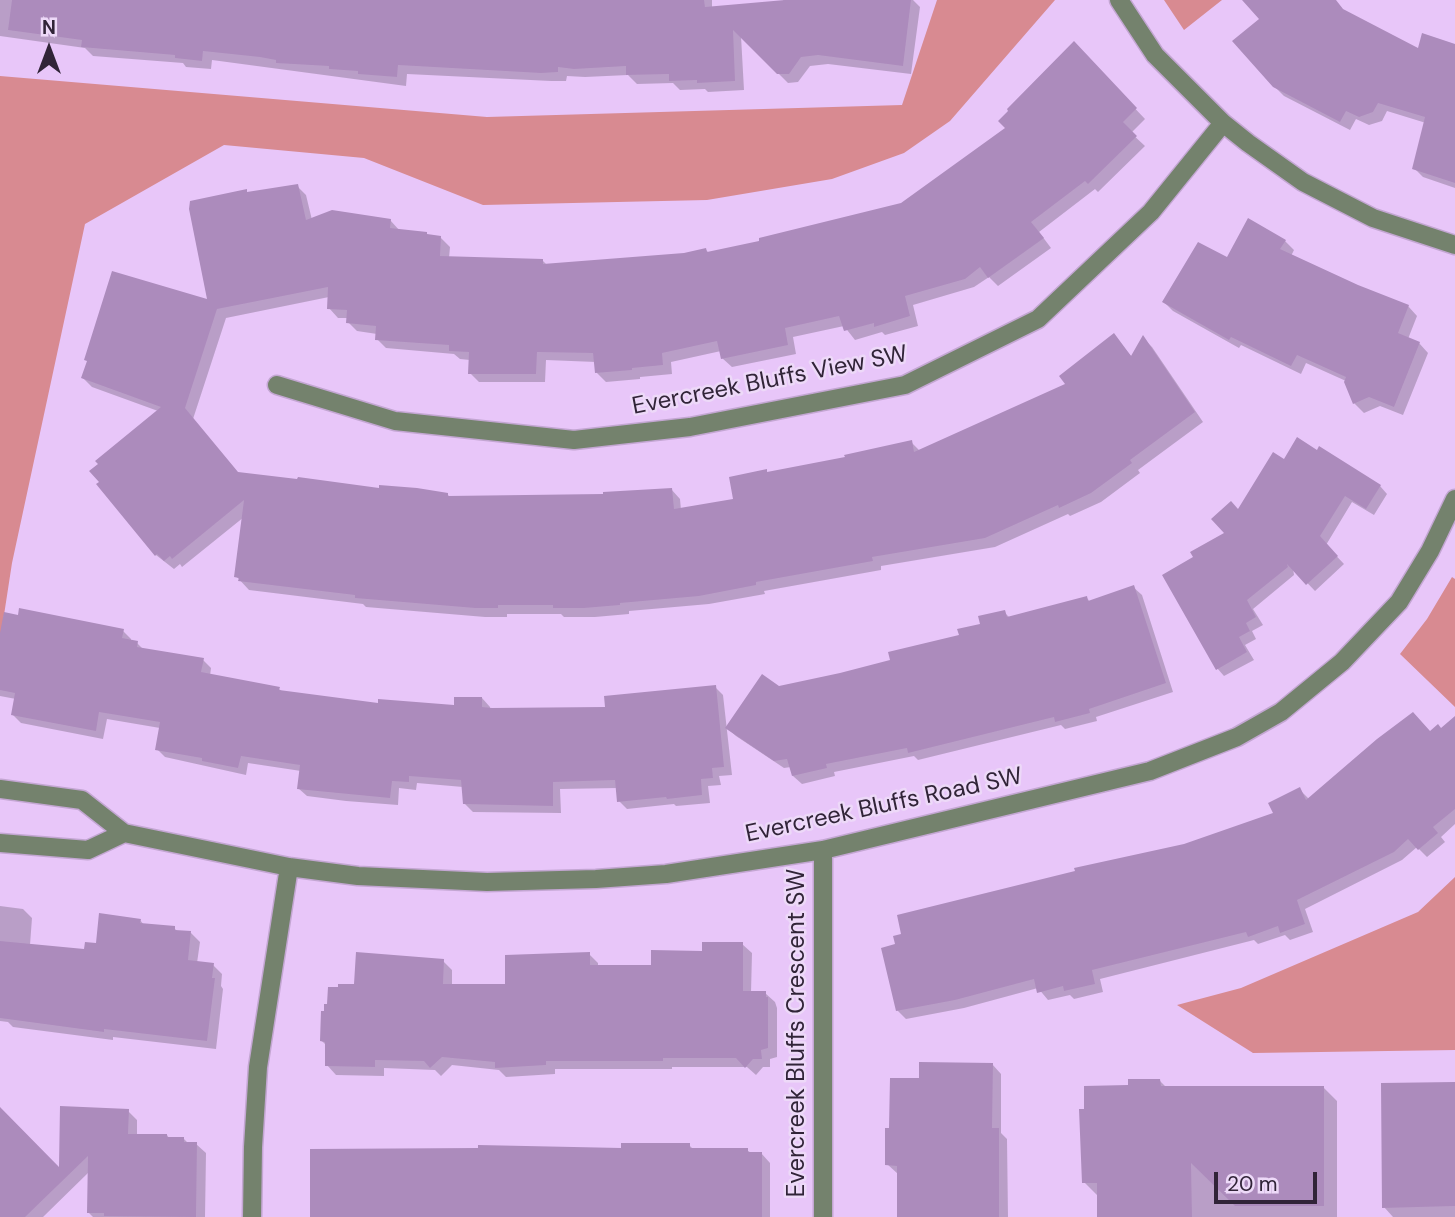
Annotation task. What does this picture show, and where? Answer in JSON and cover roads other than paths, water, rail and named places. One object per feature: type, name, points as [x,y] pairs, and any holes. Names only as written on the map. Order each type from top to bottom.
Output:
[{"type":"street","points":[[1119,0],[1155,55],[1223,123],[1303,182],[1373,218],[1455,245]]},
{"type":"street","name":"Evercreek Bluffs View SW","points":[[277,385],[395,421],[574,440],[690,427],[905,385],[1038,319],[1151,212],[1223,123]]},
{"type":"street","name":"Evercreek Bluffs Road SW","points":[[0,789],[82,800],[124,833],[289,867],[411,880],[487,882],[666,874],[822,850],[1150,771],[1237,737],[1281,712],[1342,662],[1399,602],[1430,551],[1455,499]]},
{"type":"street","points":[[0,843],[88,850],[124,833]]},
{"type":"street","name":"Evercreek Bluffs Crescent SW","points":[[822,850],[822,1217]]},
{"type":"street","points":[[252,1217],[258,1067],[289,867]]}]
